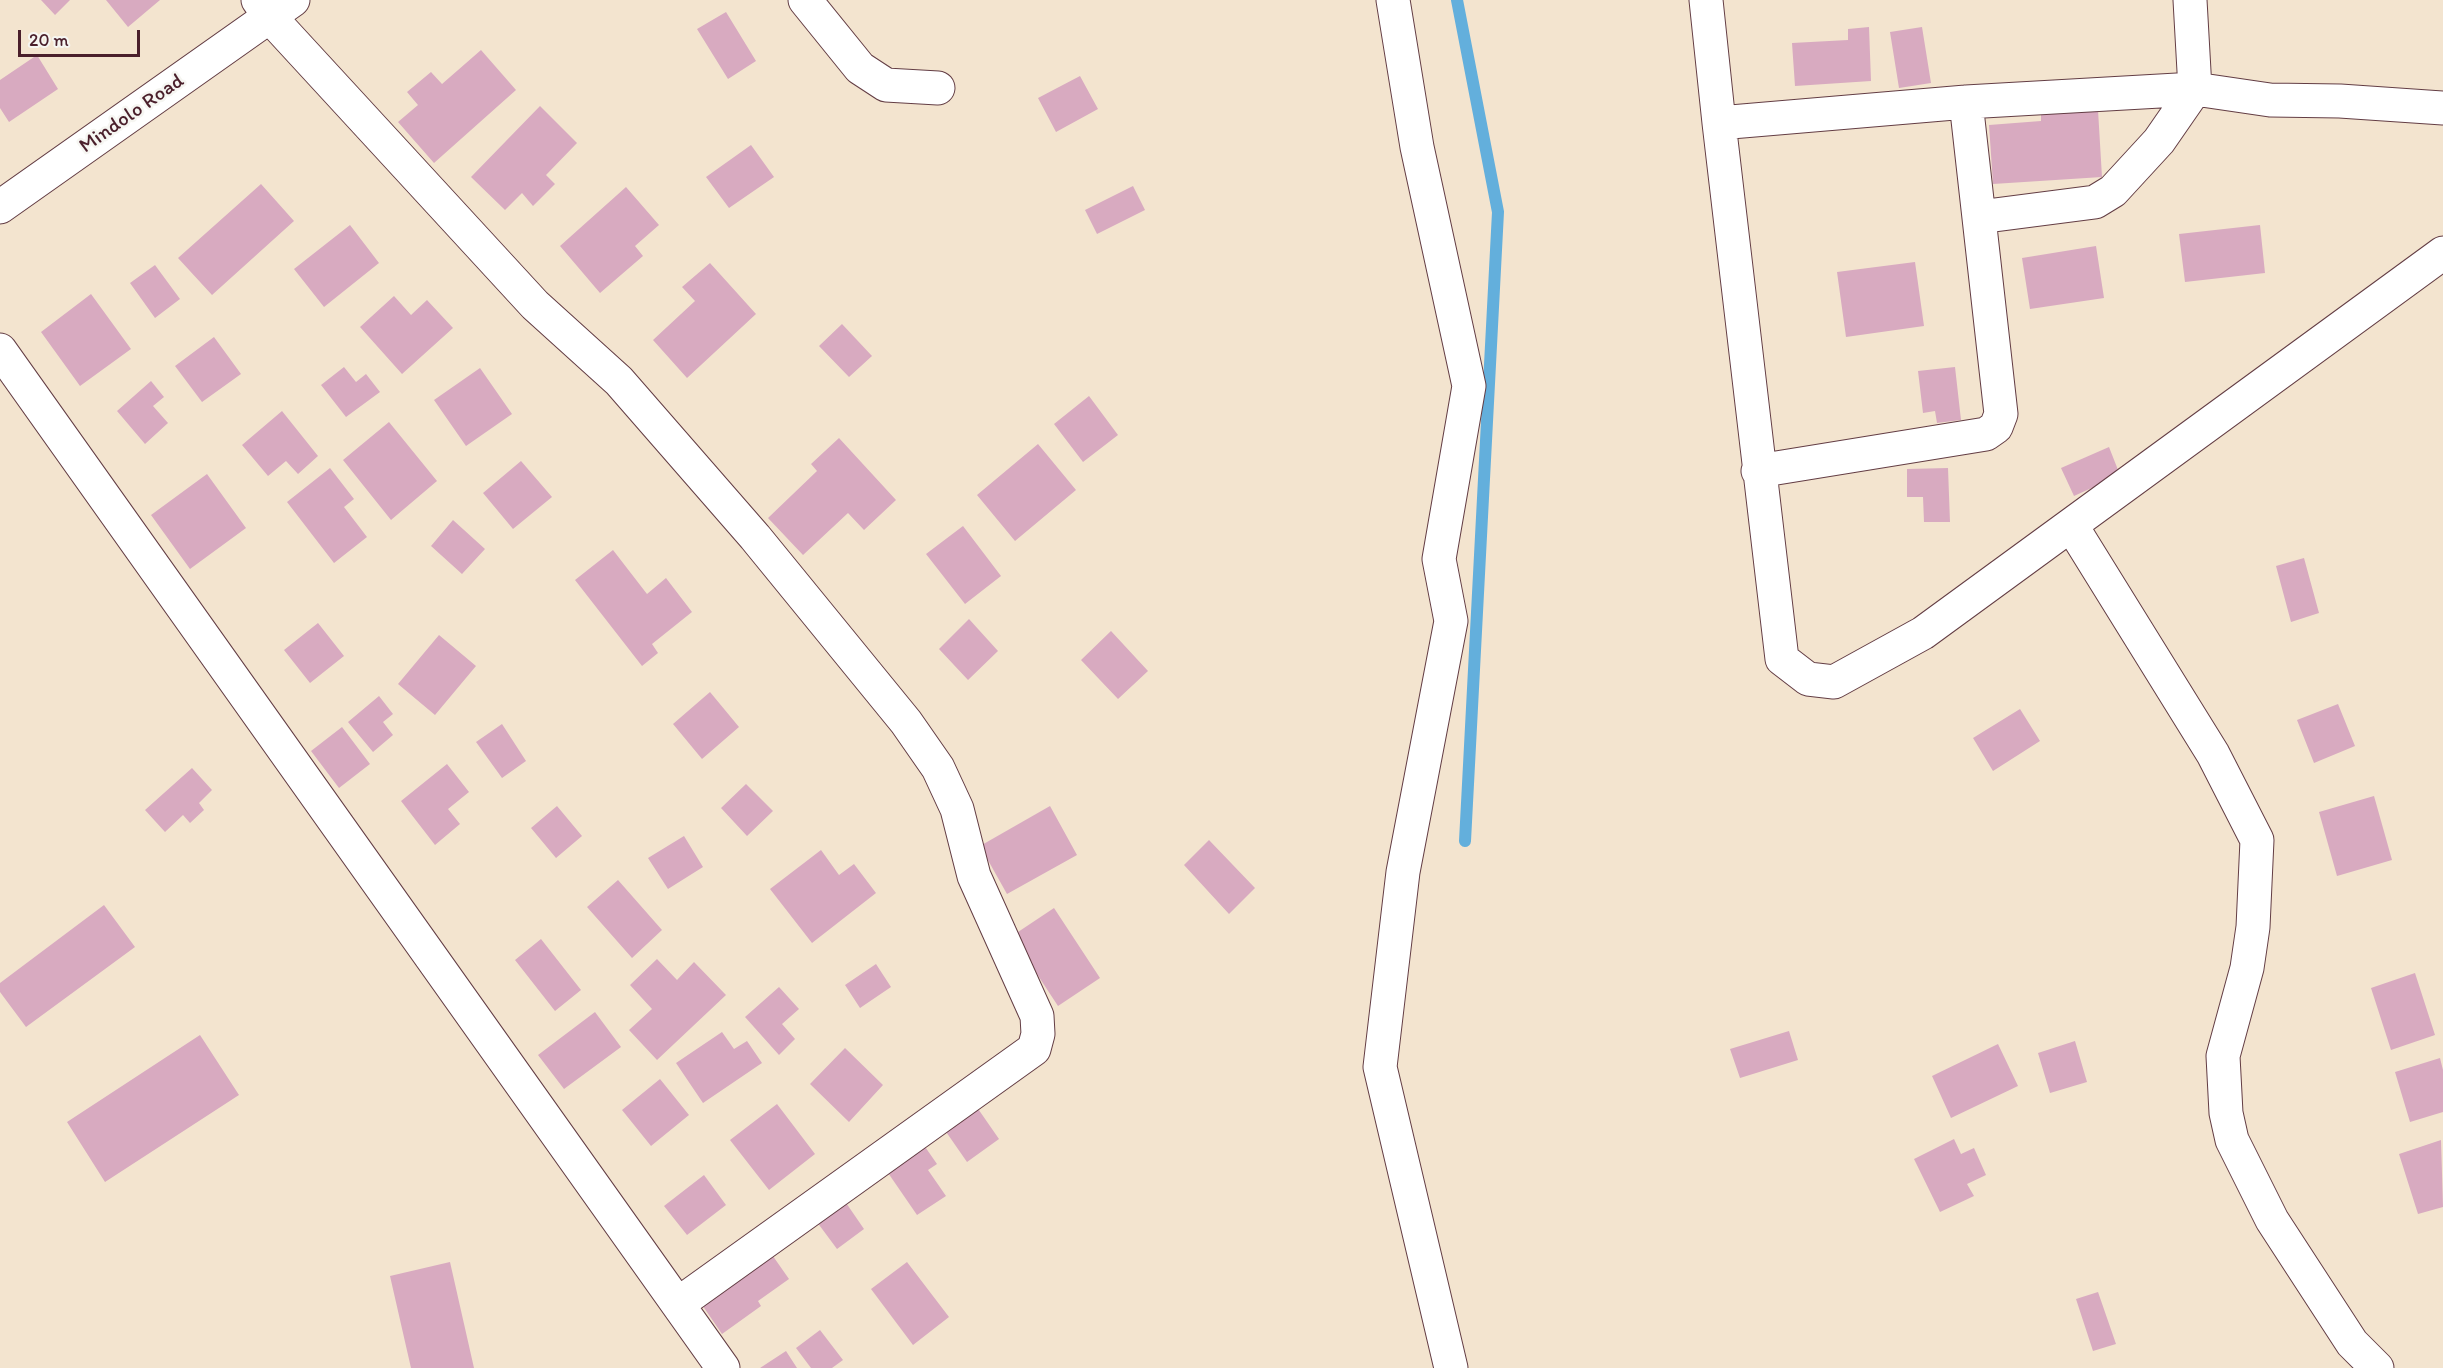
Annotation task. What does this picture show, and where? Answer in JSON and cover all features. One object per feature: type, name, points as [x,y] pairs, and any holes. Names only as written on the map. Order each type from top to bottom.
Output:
[{"type":"street","points":[[805,0],[860,68],[886,85],[938,88]]},
{"type":"street","points":[[1393,0],[1417,147],[1469,386],[1439,559],[1451,621],[1403,872],[1380,1067],[1451,1368]]},
{"type":"street","points":[[1706,0],[1758,471],[1782,658],[1808,679],[1834,682],[1923,633],[2443,253]]},
{"type":"street","points":[[1979,217],[2095,202],[2113,190],[2159,141],[2195,89],[2190,0]]},
{"type":"street","points":[[273,5],[535,305],[619,381],[754,537],[906,722],[938,768],[957,809],[974,876],[1037,1016],[1038,1034],[1034,1049],[678,1304]]},
{"type":"street","name":"Mindolo Road","points":[[0,207],[273,5]]},
{"type":"street","points":[[1719,123],[1966,102],[2195,89],[2270,100],[2340,101],[2443,108]]},
{"type":"street","points":[[1758,471],[1986,434],[1996,427],[2001,414],[1966,102]]},
{"type":"street","points":[[0,350],[723,1368]]},
{"type":"street","points":[[2071,525],[2213,754],[2257,840],[2253,927],[2247,968],[2223,1056],[2226,1113],[2232,1140],[2278,1230],[2352,1343],[2377,1368]]},
{"type":"building","points":[[41,0],[70,0],[55,15]]},
{"type":"building","points":[[106,0],[160,0],[128,27]]},
{"type":"building","points":[[726,12],[756,61],[728,79],[697,29]]},
{"type":"building","points":[[1869,27],[1871,81],[1795,86],[1792,43],[1848,40],[1848,29]]},
{"type":"building","points":[[1922,27],[1931,83],[1899,88],[1890,32]]},
{"type":"building","points":[[481,50],[516,90],[434,163],[398,122],[418,105],[407,92],[431,72],[442,84]]},
{"type":"building","points":[[37,55],[58,89],[9,122],[0,108],[0,80]]},
{"type":"building","points":[[1080,76],[1098,109],[1056,132],[1038,98]]},
{"type":"building","points":[[540,106],[577,143],[546,175],[555,184],[533,206],[522,193],[505,210],[471,177]]},
{"type":"building","points":[[2098,110],[2102,177],[1993,184],[1989,125],[2041,121],[2041,114]]},
{"type":"building","points":[[751,145],[774,177],[729,208],[706,177]]},
{"type":"building","points":[[261,184],[294,221],[212,295],[178,258]]},
{"type":"building","points":[[1133,186],[1145,210],[1097,234],[1085,210]]},
{"type":"building","points":[[626,187],[659,225],[635,246],[643,256],[600,293],[560,246]]},
{"type":"building","points":[[350,225],[379,263],[324,307],[294,269]]},
{"type":"building","points":[[2260,225],[2265,273],[2185,282],[2179,234]]},
{"type":"building","points":[[2096,246],[2104,298],[2030,309],[2022,258]]},
{"type":"building","points":[[1915,262],[1924,326],[1846,337],[1837,272]]},
{"type":"building","points":[[710,263],[756,314],[687,378],[653,340],[695,301],[682,287]]},
{"type":"building","points":[[155,265],[180,299],[155,318],[130,283]]},
{"type":"building","points":[[91,294],[131,349],[80,386],[41,332]]},
{"type":"building","points":[[394,296],[411,315],[427,300],[453,328],[402,374],[360,327]]},
{"type":"building","points":[[842,324],[872,356],[849,377],[819,346]]},
{"type":"building","points":[[214,337],[241,374],[202,402],[175,366]]},
{"type":"building","points":[[344,367],[356,382],[366,374],[380,392],[346,417],[321,385]]},
{"type":"building","points":[[1955,367],[1961,420],[1937,423],[1935,411],[1923,413],[1918,371]]},
{"type":"building","points":[[480,368],[512,414],[466,446],[434,400]]},
{"type":"building","points":[[151,381],[164,397],[153,406],[168,423],[145,444],[117,411]]},
{"type":"building","points":[[1089,396],[1118,435],[1083,462],[1054,424]]},
{"type":"building","points":[[282,411],[318,456],[298,474],[286,461],[268,476],[242,445]]},
{"type":"building","points":[[389,422],[437,481],[391,520],[343,460]]},
{"type":"building","points":[[839,438],[896,500],[864,530],[848,513],[803,555],[768,518],[817,471],[811,464]]},
{"type":"building","points":[[1038,444],[1076,490],[1015,541],[977,495]]},
{"type":"building","points":[[2109,447],[2120,475],[2074,496],[2061,468]]},
{"type":"building","points":[[521,461],[552,497],[513,529],[483,493]]},
{"type":"building","points":[[330,468],[354,499],[344,507],[367,537],[334,563],[287,502]]},
{"type":"building","points":[[1948,468],[1950,522],[1924,522],[1923,497],[1907,497],[1907,469]]},
{"type":"building","points":[[207,474],[246,528],[190,569],[151,515]]},
{"type":"building","points":[[453,520],[485,549],[462,574],[431,546]]},
{"type":"building","points":[[963,526],[1001,576],[965,604],[926,554]]},
{"type":"building","points":[[613,550],[647,594],[666,578],[692,612],[652,644],[658,653],[642,666],[575,580]]},
{"type":"building","points":[[2304,558],[2319,613],[2291,622],[2276,566]]},
{"type":"building","points":[[969,619],[998,651],[968,680],[939,649]]},
{"type":"building","points":[[318,623],[344,656],[310,683],[284,650]]},
{"type":"building","points":[[1111,631],[1148,671],[1118,699],[1081,660]]},
{"type":"building","points":[[439,635],[476,666],[435,715],[398,684]]},
{"type":"building","points":[[710,692],[739,727],[702,759],[673,724]]},
{"type":"building","points":[[379,696],[393,714],[383,722],[393,735],[373,752],[348,722]]},
{"type":"building","points":[[2338,704],[2355,746],[2314,763],[2297,720]]},
{"type":"building","points":[[2020,709],[2040,741],[1993,771],[1973,738]]},
{"type":"building","points":[[502,724],[526,761],[502,778],[476,742]]},
{"type":"building","points":[[342,727],[370,764],[339,788],[311,751]]},
{"type":"building","points":[[447,764],[469,792],[448,809],[460,824],[435,845],[401,801]]},
{"type":"building","points":[[192,768],[212,790],[199,803],[204,810],[190,823],[183,815],[165,832],[145,810]]},
{"type":"building","points":[[746,784],[773,811],[747,836],[721,808]]},
{"type":"building","points":[[2374,796],[2392,860],[2337,876],[2319,812]]},
{"type":"building","points":[[557,806],[582,836],[556,858],[531,828]]},
{"type":"building","points":[[1050,806],[1077,855],[1007,894],[980,846]]},
{"type":"building","points":[[684,836],[703,867],[668,889],[648,858]]},
{"type":"building","points":[[1209,840],[1255,888],[1229,914],[1184,865]]},
{"type":"building","points":[[821,850],[839,875],[854,864],[876,893],[812,943],[770,889]]},
{"type":"building","points":[[618,880],[662,930],[632,958],[587,907]]},
{"type":"building","points":[[104,905],[135,947],[26,1027],[0,992],[0,983]]},
{"type":"building","points":[[1054,908],[1100,978],[1058,1006],[1012,936]]},
{"type":"building","points":[[541,939],[581,990],[555,1011],[515,960]]},
{"type":"building","points":[[657,959],[677,980],[694,962],[726,995],[657,1060],[629,1030],[652,1009],[630,985]]},
{"type":"building","points":[[876,964],[891,987],[860,1008],[845,985]]},
{"type":"building","points":[[2415,973],[2435,1035],[2391,1050],[2371,988]]},
{"type":"building","points":[[779,987],[799,1009],[782,1024],[795,1039],[779,1055],[745,1017]]},
{"type":"building","points":[[595,1012],[621,1047],[564,1089],[538,1055]]},
{"type":"building","points":[[1789,1031],[1798,1060],[1740,1078],[1730,1049]]},
{"type":"building","points":[[722,1032],[734,1049],[747,1041],[762,1063],[703,1103],[676,1063]]},
{"type":"building","points":[[200,1035],[239,1095],[105,1182],[67,1122]]},
{"type":"building","points":[[2075,1041],[2087,1082],[2050,1093],[2038,1053]]},
{"type":"building","points":[[1998,1044],[2018,1086],[1951,1118],[1932,1076]]},
{"type":"building","points":[[845,1048],[883,1085],[849,1122],[810,1084]]},
{"type":"building","points":[[2440,1058],[2443,1070],[2443,1112],[2410,1122],[2395,1072]]},
{"type":"building","points":[[660,1079],[689,1115],[651,1146],[622,1110]]},
{"type":"building","points":[[974,1103],[999,1139],[967,1162],[942,1126]]},
{"type":"building","points":[[777,1104],[815,1154],[769,1190],[730,1140]]},
{"type":"building","points":[[1954,1139],[1961,1154],[1974,1148],[1986,1175],[1967,1184],[1974,1196],[1940,1212],[1914,1159]]},
{"type":"building","points":[[2441,1140],[2443,1207],[2418,1214],[2399,1154]]},
{"type":"building","points":[[921,1141],[937,1164],[928,1170],[946,1196],[917,1215],[884,1167]]},
{"type":"building","points":[[704,1175],[726,1205],[687,1235],[664,1206]]},
{"type":"building","points":[[842,1197],[864,1229],[837,1249],[814,1218]]},
{"type":"building","points":[[768,1249],[789,1279],[758,1301],[761,1306],[722,1334],[698,1299]]},
{"type":"building","points":[[450,1262],[474,1368],[411,1368],[390,1276]]},
{"type":"building","points":[[907,1262],[949,1317],[913,1345],[871,1289]]},
{"type":"building","points":[[2098,1292],[2116,1344],[2093,1351],[2076,1299]]},
{"type":"building","points":[[820,1330],[843,1360],[832,1368],[811,1368],[796,1348]]},
{"type":"building","points":[[786,1351],[797,1368],[760,1368]]},
{"type":"waterway","points":[[1457,0],[1498,212],[1465,841]]}]
